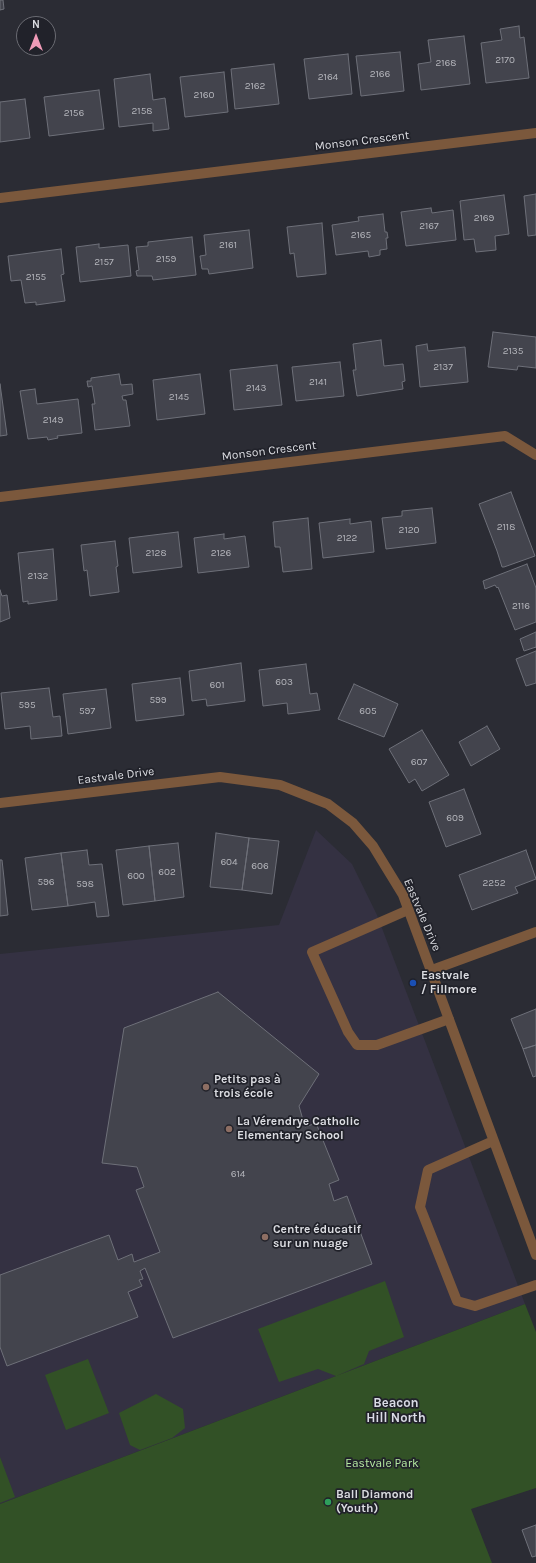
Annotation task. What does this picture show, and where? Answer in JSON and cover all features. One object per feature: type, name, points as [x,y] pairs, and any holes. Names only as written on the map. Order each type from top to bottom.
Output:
[{"type":"street","name":"Monson Crescent","points":[[0,198],[536,133]]},
{"type":"street","name":"Monson Crescent","points":[[0,497],[505,436],[536,455]]},
{"type":"street","name":"Eastvale Drive","points":[[0,803],[220,777],[280,785],[328,804],[353,823],[373,846],[403,895],[432,970],[493,1141],[536,1255]]},
{"type":"street","points":[[408,910],[312,952],[348,1032],[357,1045],[376,1045],[449,1019]]},
{"type":"street","points":[[432,970],[536,932]]},
{"type":"street","points":[[493,1141],[428,1170],[420,1207],[457,1301],[476,1306],[536,1285]]},
{"type":"shaded area","name":"La Vérendrye Catholic Elementary School","points":[[316,830],[352,864],[377,915],[525,1304],[0,1504],[0,954],[279,925]]},
{"type":"green space","points":[[385,1281],[404,1337],[369,1351],[364,1364],[336,1376],[318,1369],[279,1382],[258,1329]]},
{"type":"green space","name":"Eastvale Park","points":[[525,1304],[536,1332],[536,1488],[471,1509],[492,1563],[0,1563],[0,1504]]},
{"type":"green space","points":[[88,1359],[109,1413],[66,1430],[45,1375]]},
{"type":"green space","points":[[156,1394],[183,1409],[185,1428],[172,1438],[140,1450],[130,1445],[119,1413]]},
{"type":"green space","points":[[0,1457],[15,1497],[0,1503]]},
{"type":"building","points":[[0,0],[3,0],[4,9],[0,10]]},
{"type":"building","points":[[519,26],[520,38],[524,37],[529,78],[486,83],[481,43],[502,40],[500,29]]},
{"type":"building","points":[[464,36],[470,84],[421,90],[418,64],[431,62],[428,40]]},
{"type":"building","points":[[400,52],[404,91],[361,96],[356,56]]},
{"type":"building","points":[[348,54],[352,94],[309,99],[304,59]]},
{"type":"building","points":[[274,64],[279,104],[235,109],[231,69]]},
{"type":"building","points":[[224,72],[228,112],[185,117],[180,77]]},
{"type":"building","points":[[150,74],[153,100],[165,98],[169,129],[153,131],[153,123],[119,127],[114,79]]},
{"type":"building","points":[[99,90],[104,129],[49,136],[44,97]]},
{"type":"building","points":[[25,99],[30,138],[0,142],[0,102]]},
{"type":"building","points":[[536,194],[536,235],[528,236],[524,196]]},
{"type":"building","points":[[504,195],[509,234],[495,236],[496,250],[476,252],[474,239],[464,240],[460,201]]},
{"type":"building","points":[[431,208],[432,213],[453,210],[456,240],[406,246],[401,212]]},
{"type":"building","points":[[383,214],[385,232],[387,232],[388,238],[386,238],[387,249],[380,250],[380,255],[369,257],[368,251],[336,255],[332,225],[359,221],[358,217]]},
{"type":"building","points":[[322,223],[326,274],[297,277],[294,253],[290,254],[287,227]]},
{"type":"building","points":[[249,230],[253,268],[209,274],[208,269],[202,269],[200,256],[206,255],[204,235]]},
{"type":"building","points":[[192,237],[196,275],[153,280],[152,276],[137,276],[136,271],[139,270],[136,247],[148,246],[148,242]]},
{"type":"building","points":[[99,244],[99,248],[128,245],[131,276],[80,282],[76,247]]},
{"type":"building","points":[[61,249],[64,274],[61,275],[65,301],[36,305],[36,302],[25,303],[21,280],[11,281],[8,256]]},
{"type":"building","points":[[493,332],[536,337],[536,368],[518,366],[517,370],[488,367]]},
{"type":"building","points":[[381,340],[384,366],[403,364],[405,381],[402,382],[403,389],[357,396],[353,370],[356,370],[353,344]]},
{"type":"building","points":[[427,344],[428,351],[465,347],[468,382],[420,387],[416,346]]},
{"type":"building","points":[[340,362],[344,396],[296,401],[292,367]]},
{"type":"building","points":[[277,365],[282,405],[234,410],[230,370]]},
{"type":"building","points":[[119,374],[121,385],[132,384],[133,394],[122,396],[123,400],[126,400],[130,426],[95,430],[92,404],[95,404],[92,386],[88,387],[87,381],[91,381],[91,378]]},
{"type":"building","points":[[200,374],[205,414],[157,420],[153,380]]},
{"type":"building","points":[[0,384],[7,435],[0,436]]},
{"type":"building","points":[[35,389],[37,404],[78,399],[82,433],[57,436],[58,438],[48,440],[47,437],[28,439],[20,391]]},
{"type":"building","points":[[511,492],[535,556],[502,567],[479,504]]},
{"type":"building","points":[[432,508],[436,543],[386,549],[382,518],[402,516],[402,511]]},
{"type":"building","points":[[308,518],[312,569],[283,572],[280,547],[275,547],[273,522]]},
{"type":"building","points":[[350,519],[350,524],[371,521],[374,552],[323,558],[319,523]]},
{"type":"building","points":[[178,532],[182,567],[133,573],[129,538]]},
{"type":"building","points":[[224,534],[224,539],[245,536],[249,567],[198,573],[194,538]]},
{"type":"building","points":[[115,541],[119,592],[90,596],[87,570],[84,571],[81,545]]},
{"type":"building","points":[[53,549],[57,600],[28,604],[28,601],[23,602],[18,553]]},
{"type":"building","points":[[527,564],[536,588],[536,622],[515,630],[498,587],[497,588],[495,585],[485,589],[483,581]]},
{"type":"building","points":[[0,590],[2,596],[7,595],[10,618],[0,622]]},
{"type":"building","points":[[536,632],[536,647],[524,651],[520,639]]},
{"type":"building","points":[[536,651],[536,683],[526,686],[516,659]]},
{"type":"building","points":[[241,663],[245,701],[207,706],[206,699],[192,701],[189,671]]},
{"type":"building","points":[[306,664],[310,694],[317,693],[320,710],[288,714],[287,703],[263,706],[259,670]]},
{"type":"building","points":[[180,678],[184,715],[136,721],[132,684]]},
{"type":"building","points":[[354,684],[398,704],[384,737],[338,719]]},
{"type":"building","points":[[49,688],[53,717],[60,716],[62,736],[31,739],[30,726],[5,729],[1,693]]},
{"type":"building","points":[[106,689],[111,728],[68,734],[63,694]]},
{"type":"building","points":[[487,726],[500,749],[471,766],[459,742]]},
{"type":"building","points":[[422,730],[449,775],[422,791],[415,779],[409,783],[389,749]]},
{"type":"building","points":[[464,789],[481,834],[446,847],[429,802]]},
{"type":"building","points":[[216,833],[249,838],[242,890],[210,887]]},
{"type":"building","points":[[249,838],[279,841],[272,894],[242,890]]},
{"type":"building","points":[[178,843],[184,897],[155,901],[149,846]]},
{"type":"building","points":[[149,846],[155,901],[123,905],[116,850]]},
{"type":"building","points":[[87,850],[89,865],[102,864],[109,916],[97,917],[95,902],[68,906],[61,853]]},
{"type":"building","points":[[526,850],[536,879],[515,887],[518,893],[472,910],[459,875]]},
{"type":"building","points":[[61,853],[68,906],[32,910],[25,858]]},
{"type":"building","points":[[0,860],[2,860],[8,915],[0,916]]},
{"type":"building","points":[[218,992],[319,1074],[299,1106],[305,1127],[316,1123],[339,1180],[329,1184],[334,1201],[347,1196],[372,1264],[173,1338],[145,1268],[140,1271],[143,1279],[139,1280],[142,1286],[128,1292],[138,1317],[7,1366],[0,1347],[0,1275],[109,1235],[118,1260],[132,1254],[134,1262],[160,1252],[136,1190],[144,1187],[137,1167],[102,1163],[124,1028]]},
{"type":"building","points":[[536,1009],[536,1045],[523,1049],[511,1019]]},
{"type":"building","points":[[536,1045],[536,1076],[533,1077],[523,1049]]},
{"type":"building","points":[[536,1525],[536,1556],[532,1557],[522,1530]]},
{"type":"place","name":"Eastvale / Fillmore","points":[[413,983]]},
{"type":"place","name":"Petits pas à trois école","points":[[206,1087]]},
{"type":"place","name":"La Vérendrye Catholic Elementary School","points":[[229,1129]]},
{"type":"place","name":"Centre éducatif sur un nuage","points":[[265,1237]]},
{"type":"place","name":"Ball Diamond (Youth)","points":[[328,1502]]},
{"type":"district","name":"Beacon Hill North","points":[[396,1410]]}]
